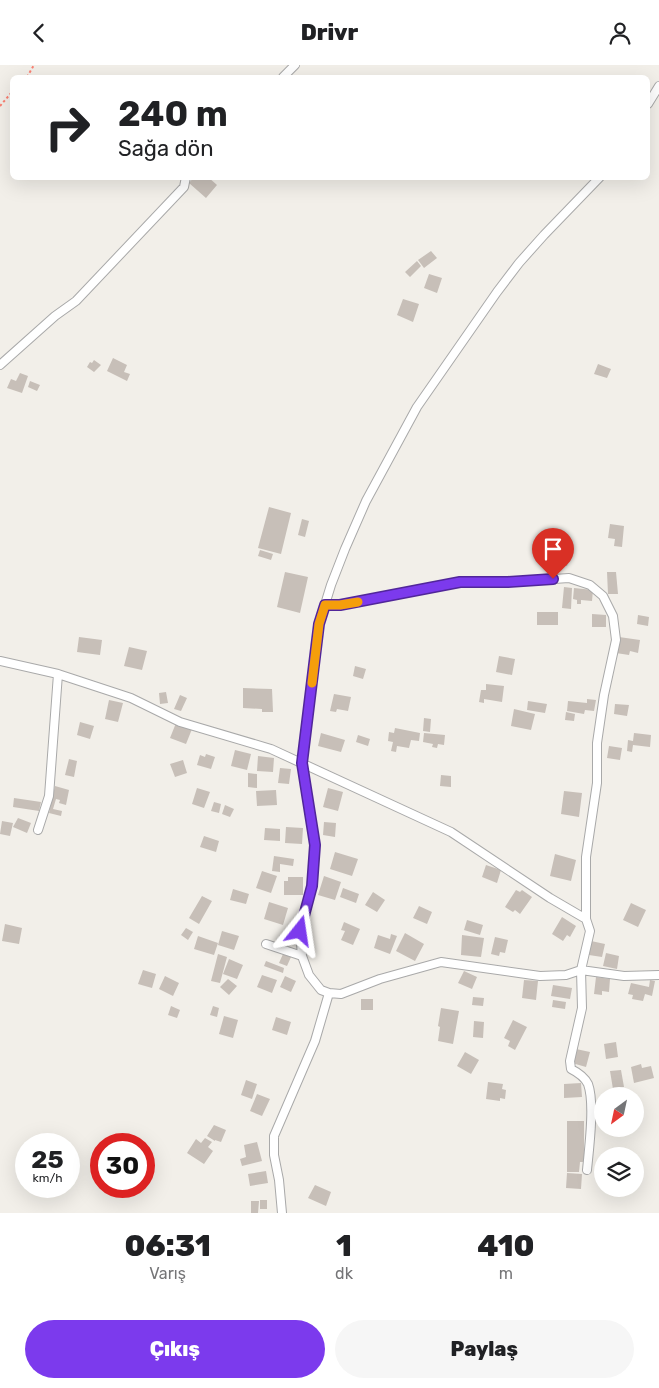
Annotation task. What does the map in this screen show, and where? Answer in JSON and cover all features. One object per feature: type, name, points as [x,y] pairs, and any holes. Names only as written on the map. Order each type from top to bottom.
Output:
[{"type":"street","points":[[284,75],[295,65]]},
{"type":"street","points":[[650,101],[659,86]]},
{"type":"street","points":[[0,365],[54,317],[76,301],[184,187],[185,180]]},
{"type":"street","points":[[597,180],[519,263],[418,407],[366,501],[334,576],[319,624],[302,763],[315,845],[312,886],[300,931],[302,956],[309,975],[321,990],[328,993],[341,994],[380,979],[441,962],[540,976],[566,975],[581,970],[624,976],[659,975]]},
{"type":"street","points":[[325,605],[340,605],[460,582],[508,582],[568,578],[590,585],[603,596],[613,615],[616,640],[604,695],[597,743],[597,783],[586,857],[586,919],[590,931],[581,970],[582,1008],[570,1061],[571,1069],[578,1073],[588,1084],[591,1108],[587,1170]]},
{"type":"street","points":[[0,661],[58,674],[130,698],[180,722],[271,749],[451,832],[550,898],[586,919]]},
{"type":"street","points":[[38,830],[49,796],[58,674]]},
{"type":"street","points":[[266,944],[302,956]]},
{"type":"street","points":[[282,1213],[279,1180],[274,1155],[274,1136],[315,1041],[328,993]]},
{"type":"path","points":[[0,106],[10,94]]},
{"type":"building","points":[[192,180],[211,180],[217,185],[206,198],[189,183]]},
{"type":"building","points":[[431,251],[437,258],[424,268],[418,260]]},
{"type":"building","points":[[417,261],[421,266],[410,277],[405,272]]},
{"type":"building","points":[[429,274],[442,278],[437,293],[424,288]]},
{"type":"building","points":[[403,299],[419,304],[413,322],[397,315]]},
{"type":"building","points":[[113,358],[127,365],[124,372],[130,374],[127,381],[107,371]]},
{"type":"building","points":[[94,360],[101,365],[94,372],[87,367]]},
{"type":"building","points":[[598,364],[611,369],[607,378],[594,374]]},
{"type":"building","points":[[20,373],[28,376],[22,393],[7,388],[11,379],[16,381]]},
{"type":"building","points":[[30,381],[40,385],[37,391],[28,387]]},
{"type":"building","points":[[269,507],[291,513],[281,554],[258,548]]},
{"type":"building","points":[[302,519],[309,521],[305,537],[298,535]]},
{"type":"building","points":[[610,524],[624,526],[622,547],[614,546],[615,539],[608,538]]},
{"type":"building","points":[[549,539],[572,545],[567,566],[545,561]]},
{"type":"building","points":[[260,550],[273,554],[271,560],[258,556]]},
{"type":"building","points":[[285,572],[308,577],[300,613],[277,607]]},
{"type":"building","points":[[607,572],[616,572],[618,594],[608,594]]},
{"type":"building","points":[[564,587],[572,588],[571,609],[562,608]]},
{"type":"building","points":[[574,588],[593,590],[592,601],[581,600],[581,604],[577,604],[577,600],[573,599]]},
{"type":"building","points":[[537,612],[558,612],[558,625],[537,625]]},
{"type":"building","points":[[592,614],[606,615],[606,627],[592,627]]},
{"type":"building","points":[[638,615],[649,617],[648,626],[637,624]]},
{"type":"building","points":[[79,637],[102,640],[100,655],[77,652]]},
{"type":"building","points":[[619,637],[640,640],[638,653],[630,651],[629,655],[616,653]]},
{"type":"building","points":[[129,647],[147,651],[142,670],[124,666]]},
{"type":"building","points":[[499,656],[515,659],[512,675],[496,672]]},
{"type":"building","points":[[355,666],[366,669],[363,679],[353,676]]},
{"type":"building","points":[[486,684],[504,686],[502,702],[484,699],[484,703],[479,702],[481,690],[486,690]]},
{"type":"building","points":[[243,688],[272,689],[273,712],[262,712],[262,709],[243,708]]},
{"type":"building","points":[[166,692],[168,703],[160,704],[159,693]]},
{"type":"building","points":[[334,694],[351,697],[348,711],[337,709],[336,712],[330,711]]},
{"type":"building","points":[[180,695],[187,698],[181,711],[174,709]]},
{"type":"building","points":[[587,699],[596,700],[594,711],[585,710],[584,714],[567,711],[568,701],[587,703]]},
{"type":"building","points":[[109,700],[123,703],[118,722],[105,719]]},
{"type":"building","points":[[528,701],[547,704],[545,713],[527,710]]},
{"type":"building","points":[[615,704],[629,705],[627,716],[614,714]]},
{"type":"building","points":[[514,709],[535,714],[531,730],[511,726]]},
{"type":"building","points":[[566,712],[575,714],[574,721],[565,720]]},
{"type":"building","points":[[424,718],[431,719],[430,732],[423,731]]},
{"type":"building","points":[[80,722],[94,726],[90,739],[77,735]]},
{"type":"building","points":[[176,723],[192,729],[186,744],[170,738]]},
{"type":"building","points":[[395,728],[420,733],[419,741],[411,740],[409,748],[397,746],[396,752],[391,751],[393,742],[388,741],[389,732],[394,733]]},
{"type":"building","points":[[321,733],[345,740],[341,752],[318,746]]},
{"type":"building","points":[[424,733],[445,735],[444,745],[438,744],[437,748],[432,747],[433,744],[423,742]]},
{"type":"building","points":[[634,733],[651,735],[650,747],[633,745],[632,752],[627,751],[628,740],[633,741]]},
{"type":"building","points":[[358,735],[370,739],[368,746],[356,742]]},
{"type":"building","points":[[609,746],[622,748],[620,760],[607,758]]},
{"type":"building","points":[[235,750],[251,754],[247,770],[231,766]]},
{"type":"building","points":[[206,754],[215,757],[211,769],[197,765],[200,755],[205,757]]},
{"type":"building","points":[[258,756],[274,758],[273,772],[257,771]]},
{"type":"building","points":[[69,759],[77,761],[74,777],[65,775]]},
{"type":"building","points":[[183,760],[187,773],[175,777],[170,764]]},
{"type":"building","points":[[280,768],[291,769],[289,784],[278,783]]},
{"type":"building","points":[[248,773],[257,774],[257,788],[248,787]]},
{"type":"building","points":[[441,775],[451,776],[451,787],[440,786]]},
{"type":"building","points":[[55,786],[69,790],[66,805],[59,803],[60,800],[56,799],[53,809],[62,811],[61,816],[49,813]]},
{"type":"building","points":[[197,788],[210,792],[204,808],[192,804]]},
{"type":"building","points":[[328,788],[343,792],[338,811],[323,807]]},
{"type":"building","points":[[276,790],[277,805],[257,806],[256,791]]},
{"type":"building","points":[[564,791],[582,793],[579,817],[561,814]]},
{"type":"building","points":[[14,798],[41,802],[39,811],[13,807]]},
{"type":"building","points":[[214,802],[221,804],[219,813],[211,811]]},
{"type":"building","points":[[225,805],[234,809],[230,817],[222,814]]},
{"type":"building","points":[[18,818],[31,823],[27,833],[13,827]]},
{"type":"building","points":[[2,821],[13,823],[10,836],[0,834]]},
{"type":"building","points":[[324,822],[336,823],[335,837],[323,835]]},
{"type":"building","points":[[286,827],[303,828],[302,844],[285,843]]},
{"type":"building","points":[[265,828],[280,829],[280,841],[264,840]]},
{"type":"building","points":[[204,836],[219,841],[216,852],[200,847]]},
{"type":"building","points":[[335,852],[358,859],[352,876],[330,869]]},
{"type":"building","points":[[555,854],[576,860],[571,881],[550,876]]},
{"type":"building","points":[[274,856],[294,859],[293,866],[280,864],[280,872],[272,871]]},
{"type":"building","points":[[486,865],[501,870],[497,883],[482,877]]},
{"type":"building","points":[[262,871],[277,876],[271,893],[256,888]]},
{"type":"building","points":[[324,876],[341,882],[335,900],[318,895]]},
{"type":"building","points":[[288,877],[303,877],[303,895],[284,895],[284,881],[288,881]]},
{"type":"building","points":[[343,888],[359,894],[356,903],[340,897]]},
{"type":"building","points":[[233,889],[249,894],[246,904],[230,900]]},
{"type":"building","points":[[516,890],[520,892],[522,890],[532,897],[520,914],[515,910],[513,912],[505,907]]},
{"type":"building","points":[[373,892],[385,900],[377,912],[365,905]]},
{"type":"building","points":[[202,896],[212,901],[199,924],[189,918]]},
{"type":"building","points":[[269,902],[288,908],[283,925],[264,919]]},
{"type":"building","points":[[631,903],[646,910],[638,927],[623,920]]},
{"type":"building","points":[[419,906],[432,912],[427,924],[413,918]]},
{"type":"building","points":[[562,917],[576,926],[570,937],[567,935],[563,941],[552,934]]},
{"type":"building","points":[[467,920],[483,925],[480,935],[464,930]]},
{"type":"building","points":[[344,922],[360,929],[353,945],[341,940],[345,931],[341,930]]},
{"type":"building","points":[[5,924],[22,928],[19,944],[2,941]]},
{"type":"building","points":[[186,928],[193,932],[188,940],[181,935]]},
{"type":"building","points":[[222,931],[239,936],[234,950],[218,945]]},
{"type":"building","points":[[405,933],[424,944],[415,961],[396,951]]},
{"type":"building","points":[[391,934],[397,936],[390,954],[374,948],[378,935],[390,939]]},
{"type":"building","points":[[462,935],[484,938],[481,957],[461,955]]},
{"type":"building","points":[[198,936],[218,943],[214,955],[194,949]]},
{"type":"building","points":[[495,937],[508,940],[505,953],[500,952],[499,956],[491,954]]},
{"type":"building","points":[[591,941],[605,944],[602,957],[589,955]]},
{"type":"building","points":[[606,953],[619,956],[617,969],[603,966]]},
{"type":"building","points":[[218,954],[227,957],[220,983],[211,981]]},
{"type":"building","points":[[283,954],[291,957],[287,966],[279,963]]},
{"type":"building","points":[[229,959],[243,965],[237,979],[223,974]]},
{"type":"building","points":[[266,961],[284,968],[283,973],[264,966]]},
{"type":"building","points":[[143,970],[156,974],[152,988],[138,984]]},
{"type":"building","points":[[464,971],[477,977],[472,989],[458,983]]},
{"type":"building","points":[[262,975],[277,980],[272,993],[257,987]]},
{"type":"building","points":[[165,976],[179,983],[173,996],[159,989]]},
{"type":"building","points":[[285,976],[296,981],[291,992],[280,987]]},
{"type":"building","points":[[596,977],[610,979],[609,992],[602,991],[602,995],[594,994]]},
{"type":"building","points":[[228,979],[237,986],[229,995],[220,987]]},
{"type":"building","points":[[524,980],[538,981],[536,1000],[522,998]]},
{"type":"building","points":[[650,980],[655,981],[652,996],[645,994],[643,1001],[632,999],[633,995],[628,994],[631,983],[649,987]]},
{"type":"building","points":[[553,985],[572,988],[570,999],[551,996]]},
{"type":"building","points":[[473,997],[484,998],[483,1006],[472,1005]]},
{"type":"building","points":[[361,999],[373,999],[373,1010],[361,1010]]},
{"type":"building","points":[[553,1000],[566,1002],[565,1009],[552,1007]]},
{"type":"building","points":[[171,1006],[180,1010],[177,1018],[168,1015]]},
{"type":"building","points":[[213,1006],[219,1008],[217,1017],[210,1015]]},
{"type":"building","points":[[441,1008],[459,1011],[453,1044],[438,1041]]},
{"type":"building","points":[[224,1016],[238,1020],[233,1038],[219,1034]]},
{"type":"building","points":[[276,1017],[291,1022],[287,1035],[272,1030]]},
{"type":"building","points":[[513,1020],[527,1027],[515,1050],[508,1046],[510,1041],[504,1038]]},
{"type":"building","points":[[474,1021],[484,1022],[483,1038],[473,1037]]},
{"type":"building","points":[[616,1042],[618,1057],[606,1059],[604,1044]]},
{"type":"building","points":[[576,1049],[590,1052],[586,1067],[572,1063]]},
{"type":"building","points":[[465,1052],[479,1060],[471,1074],[457,1066]]},
{"type":"building","points":[[641,1064],[642,1068],[651,1066],[654,1078],[634,1083],[631,1067]]},
{"type":"building","points":[[621,1070],[624,1087],[613,1087],[610,1071]]},
{"type":"building","points":[[246,1080],[257,1084],[252,1099],[241,1095]]},
{"type":"building","points":[[488,1082],[503,1084],[502,1089],[506,1090],[505,1099],[500,1098],[500,1101],[486,1099]]},
{"type":"building","points":[[581,1083],[582,1097],[564,1098],[564,1084]]},
{"type":"building","points":[[257,1094],[270,1099],[262,1116],[250,1111]]},
{"type":"building","points":[[567,1121],[584,1121],[584,1162],[580,1162],[579,1172],[567,1172]]},
{"type":"building","points":[[214,1125],[226,1130],[221,1142],[207,1136]]},
{"type":"building","points":[[205,1138],[212,1142],[208,1147],[213,1151],[204,1164],[187,1153],[196,1139],[201,1143]]},
{"type":"building","points":[[257,1142],[262,1161],[242,1166],[240,1159],[246,1157],[244,1145]]},
{"type":"building","points":[[266,1171],[268,1183],[250,1186],[248,1174]]},
{"type":"building","points":[[567,1173],[582,1174],[581,1189],[566,1188]]},
{"type":"building","points":[[315,1185],[331,1192],[326,1206],[308,1198]]},
{"type":"building","points":[[260,1200],[267,1200],[267,1209],[260,1209]]},
{"type":"building","points":[[251,1201],[259,1201],[258,1213],[251,1213]]},
{"type":"slow traffic","points":[[312,683],[319,624],[325,605],[358,602]]},
{"type":"route","points":[[300,931],[312,886],[315,845],[302,763],[319,624],[325,605],[340,605],[460,582],[508,582],[553,579]]}]
